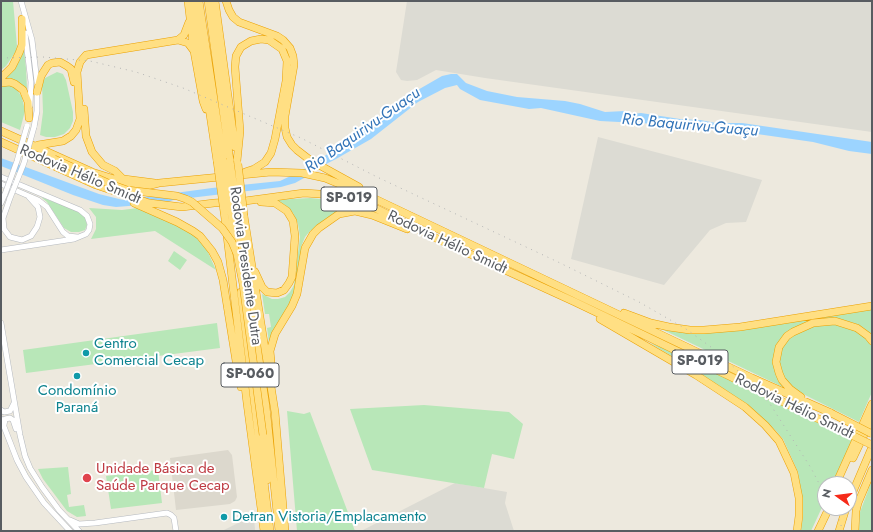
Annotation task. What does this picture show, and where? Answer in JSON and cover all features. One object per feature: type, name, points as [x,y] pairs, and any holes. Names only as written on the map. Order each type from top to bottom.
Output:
[{"type":"highway","points":[[188,1],[194,51],[203,100],[210,118]]},
{"type":"highway","name":"SP-060","points":[[193,1],[210,118],[229,161]]},
{"type":"highway","name":"Rodovia Presidente Dutra","points":[[199,1],[229,161]]},
{"type":"highway","name":"Rodovia Presidente Dutra","points":[[208,1],[235,218],[251,306],[284,531]]},
{"type":"highway","name":"Rodovia Presidente Dutra","points":[[215,1],[229,161],[270,531]]},
{"type":"highway","points":[[226,1],[233,17],[240,22],[277,36],[290,48],[294,65],[285,116],[285,128],[292,145],[310,160],[372,193],[397,209]]},
{"type":"highway","points":[[178,40],[185,32],[190,17]]},
{"type":"highway","points":[[1,78],[7,74],[16,62],[22,45],[22,19]]},
{"type":"highway","points":[[229,161],[240,131],[235,74],[236,56],[241,47],[251,41],[261,39],[269,40],[282,49],[286,58],[287,68],[274,144],[271,153],[262,165],[234,175]]},
{"type":"highway","points":[[38,145],[63,141],[72,136],[79,124],[77,72],[80,62],[86,55],[109,50],[178,40],[188,43],[194,51]]},
{"type":"highway","points":[[109,50],[88,60],[82,68],[81,74],[86,136],[89,146],[98,160],[123,179]]},
{"type":"highway","points":[[38,92],[41,76],[48,65],[60,62],[71,69],[79,104]]},
{"type":"highway","points":[[1,83],[10,82],[16,84],[24,90],[28,102],[29,118]]},
{"type":"highway","name":"Rodovia Hélio Smidt","points":[[1,128],[38,145],[123,179],[159,183]]},
{"type":"highway","name":"Rodovia Hélio Smidt","points":[[1,131],[92,172],[118,182],[142,186],[234,175],[293,172],[314,175],[345,185],[397,209],[872,446]]},
{"type":"highway","points":[[14,137],[22,144],[50,158]]},
{"type":"highway","name":"Rodovia Hélio Smidt","points":[[1,142],[94,184],[137,200],[169,206],[182,207],[245,201],[304,193],[334,195],[361,203],[444,242],[576,298],[809,403],[872,434]]},
{"type":"highway","points":[[10,146],[21,146],[127,190],[177,196],[186,199],[192,202],[218,224],[229,237],[238,254],[243,284],[267,467],[266,504]]},
{"type":"highway","points":[[94,184],[123,199],[177,222],[194,231],[212,251],[218,262],[223,280],[238,375],[247,402]]},
{"type":"highway","points":[[245,201],[270,202],[280,206],[291,216],[296,236],[292,276],[290,282],[284,290],[277,293],[264,290],[250,261]]},
{"type":"highway","points":[[272,391],[273,386],[270,352],[272,342],[275,334],[292,306],[296,294],[305,248],[313,234],[322,225],[339,214],[361,212],[384,219],[425,237],[444,242]]},
{"type":"highway","name":"SP-060","points":[[235,218],[247,402],[264,531]]},
{"type":"highway","name":"Rodovia Presidente Dutra","points":[[235,218],[250,261],[272,391],[278,444],[284,531]]},
{"type":"highway","points":[[576,298],[602,303],[651,323],[690,330],[740,327],[872,306]]},
{"type":"highway","points":[[576,298],[594,316],[696,375],[745,407],[765,425],[779,441],[794,473],[799,516],[797,531]]},
{"type":"highway","points":[[251,306],[254,312],[271,423],[278,444]]},
{"type":"highway","points":[[809,403],[786,384],[779,373],[776,362],[777,352],[787,336],[807,325],[819,322],[835,321],[857,328],[872,341]]},
{"type":"highway","points":[[840,476],[870,415],[872,398]]},
{"type":"highway","points":[[844,476],[870,415],[872,404]]},
{"type":"highway","points":[[857,482],[872,446]]},
{"type":"highway","points":[[856,531],[858,503],[872,470]]},
{"type":"highway","points":[[817,531],[822,516]]},
{"type":"highway","points":[[817,531],[825,516]]},
{"type":"highway","points":[[840,531],[844,516]]},
{"type":"main road","points":[[1,203],[17,161],[29,118],[31,82],[21,2]]},
{"type":"main road","points":[[1,224],[26,157],[37,112],[37,67],[32,40],[21,2]]},
{"type":"main road","points":[[1,177],[84,212],[90,224],[89,230],[80,237],[74,239],[1,250]]},
{"type":"main road","points":[[1,184],[38,200],[47,207],[63,232],[68,236],[80,237]]},
{"type":"main road","points":[[3,218],[4,229],[10,237],[22,240],[35,232],[39,223],[39,212],[35,204],[27,195]]},
{"type":"main road","points":[[1,323],[3,349],[25,456],[30,468],[42,487],[79,531]]},
{"type":"main road","points":[[1,410],[4,412],[10,411],[14,404]]},
{"type":"main road","points":[[4,430],[5,419],[10,418],[13,420],[20,435]]},
{"type":"main road","points":[[1,419],[4,430],[17,460],[33,488],[44,503],[70,531]]},
{"type":"main road","points":[[68,519],[79,524],[167,513],[174,518],[176,531]]},
{"type":"shaded area","points":[[407,1],[872,1],[872,132],[436,70],[417,80],[401,80],[396,72]]},
{"type":"shaded area","points":[[598,137],[762,180],[746,222],[726,223],[710,230],[664,285],[571,259]]},
{"type":"shaded area","points":[[228,450],[232,455],[237,497],[235,501],[230,504],[176,510],[170,458]]},
{"type":"shaded area","points":[[455,483],[507,492],[505,503],[514,531],[361,531]]},
{"type":"shaded area","points":[[254,515],[255,531],[222,531]]},
{"type":"green space","points":[[1,1],[13,1],[17,46],[16,51],[6,66],[1,70]]},
{"type":"green space","points":[[23,41],[27,89],[17,81],[5,80],[5,76]]},
{"type":"green space","points":[[57,72],[63,74],[66,80],[73,112],[73,121],[70,128],[64,134],[55,137],[46,137],[40,135],[43,112],[42,84],[45,78]]},
{"type":"green space","points":[[6,85],[15,87],[22,97],[25,111],[20,130],[1,122],[1,87]]},
{"type":"green space","points":[[41,197],[73,209],[85,216],[87,225],[85,230],[71,232],[64,228],[47,202]]},
{"type":"green space","points":[[310,198],[340,201],[370,212],[338,212],[326,219],[312,232],[311,230],[305,237],[301,247],[295,294],[269,343],[267,328],[271,327],[269,314],[265,314],[262,294],[272,299],[278,299],[285,297],[290,292],[294,285],[300,237],[298,224],[293,213],[285,205],[276,200]]},
{"type":"green space","points":[[89,208],[122,210],[138,208],[182,226],[196,237],[206,248],[216,270],[155,231],[91,239],[96,229],[96,217]]},
{"type":"green space","points":[[174,251],[187,260],[180,270],[168,261]]},
{"type":"green space","points":[[872,308],[872,335],[854,323],[828,318],[811,321],[792,329],[775,353],[789,390],[655,326],[691,332]]},
{"type":"green space","points":[[217,323],[220,348],[26,373],[23,350]]},
{"type":"green space","points":[[830,323],[857,330],[872,344],[872,392],[859,422],[795,390],[783,376],[779,360],[781,349],[787,341],[806,327]]},
{"type":"green space","points":[[650,343],[679,354],[853,439],[837,476],[817,476],[818,516],[811,531],[801,531],[803,516],[798,472],[783,439],[747,404]]},
{"type":"green space","points":[[424,405],[509,412],[523,424],[514,459],[492,454],[484,488],[372,470],[350,409]]},
{"type":"green space","points":[[287,411],[304,414],[310,412],[355,531],[297,531]]},
{"type":"green space","points":[[68,467],[71,494],[67,495],[69,507],[84,505],[86,516],[77,517],[67,511],[43,479],[38,469]]},
{"type":"green space","points":[[158,470],[162,503],[111,509],[106,476]]},
{"type":"green space","points":[[872,480],[872,531],[859,531],[860,512]]},
{"type":"water","name":"Rio Baquirivu-Guaçu","points":[[457,74],[466,83],[487,91],[517,97],[565,101],[605,112],[625,111],[633,114],[641,113],[716,123],[742,123],[872,142],[872,154],[849,151],[813,142],[729,130],[702,127],[691,128],[660,123],[600,121],[541,108],[529,109],[480,100],[460,89],[457,85],[445,88],[418,102],[371,139],[318,168],[295,183],[281,187],[173,200],[166,203],[116,207],[103,205],[73,195],[1,166],[1,158],[99,194],[123,200],[212,188],[280,181],[301,171],[334,150],[409,95],[442,76]]},
{"type":"railway","points":[[1,58],[43,57],[90,61],[136,72],[183,88],[301,138],[377,177],[558,262],[639,302],[686,329],[715,350],[738,371],[770,404],[817,480]]},
{"type":"railway","points":[[838,516],[843,531]]},
{"type":"place","name":"Centro Comercial Cecap","points":[[86,353]]},
{"type":"place","name":"Condomínio Paraná","points":[[77,376]]},
{"type":"place","name":"Unidade Básica de Saúde Parque Cecap","points":[[87,478]]},
{"type":"place","name":"Detran Vistoria/Emplacamento","points":[[224,517]]}]
